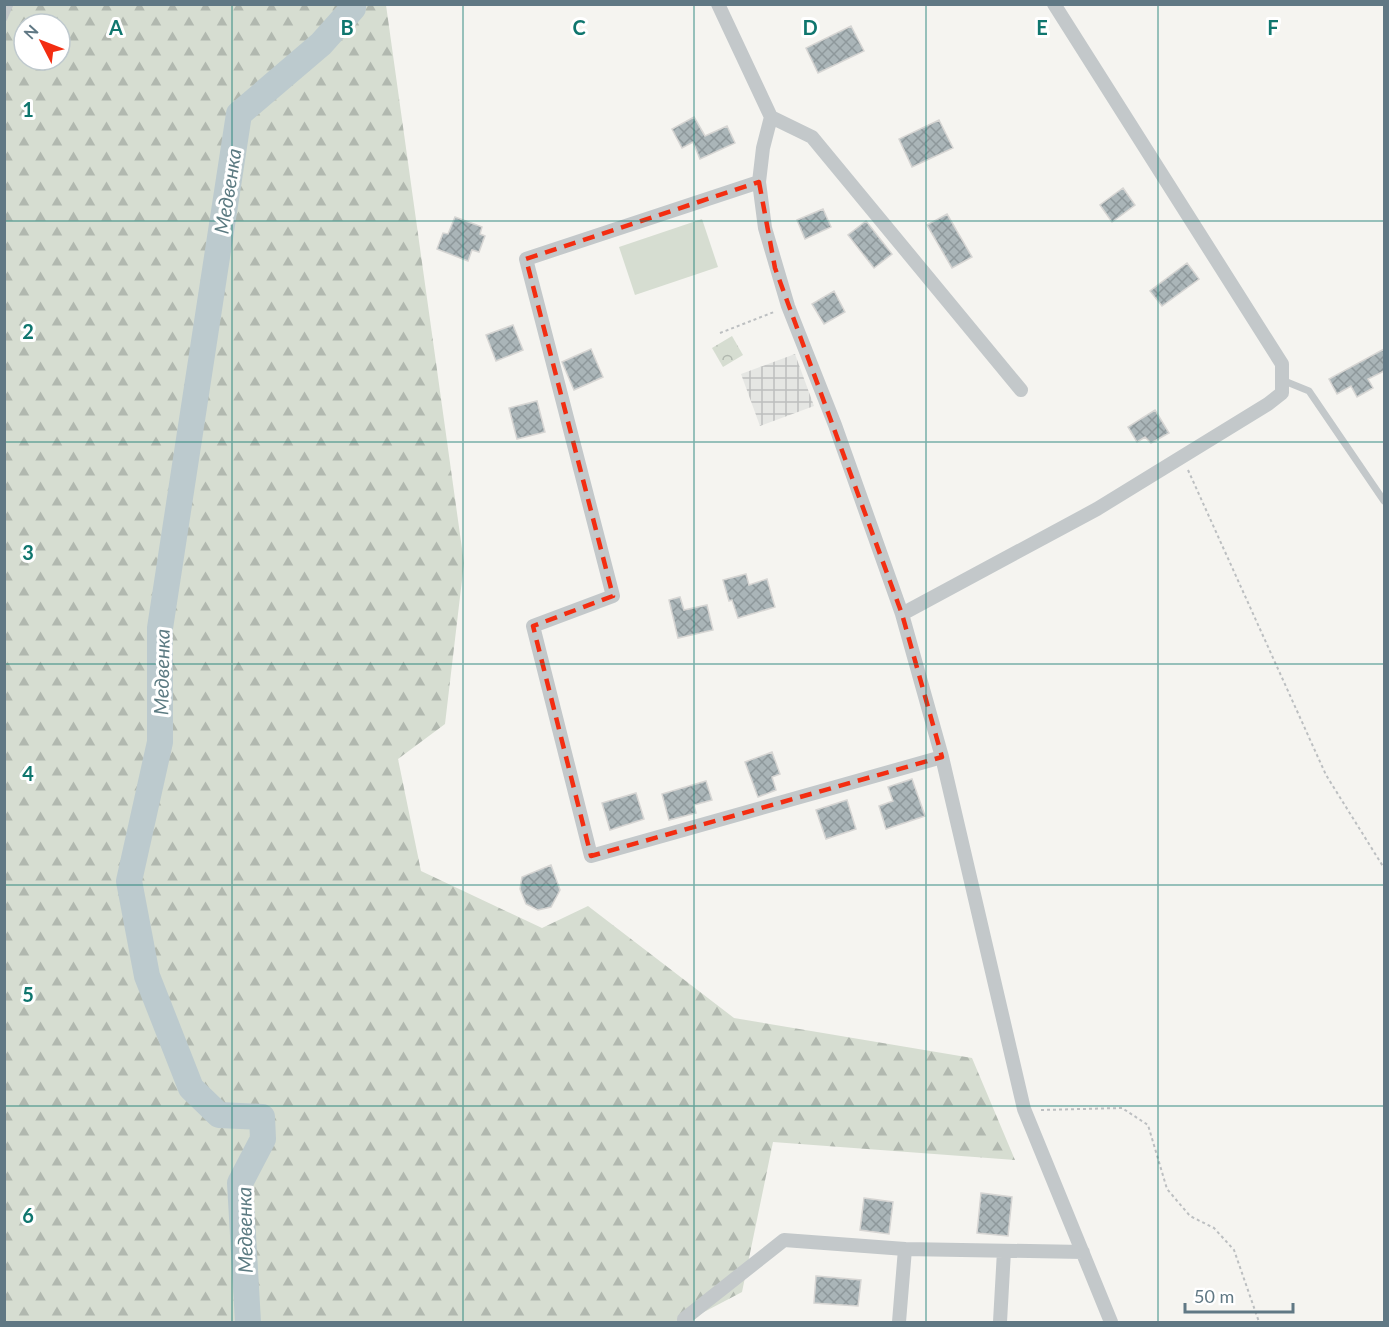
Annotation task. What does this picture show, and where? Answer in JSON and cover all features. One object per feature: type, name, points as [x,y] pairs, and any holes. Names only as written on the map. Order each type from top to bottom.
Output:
[{"type":"street","points":[[718,4],[771,117],[812,137],[1020,390]]},
{"type":"street","points":[[902,614],[1096,509],[1268,404],[1282,393],[1282,364],[1054,4]]},
{"type":"street","points":[[771,117],[763,148],[759,182],[765,228],[788,306],[835,425],[902,614],[942,757],[1024,1109],[1111,1323]]},
{"type":"street","points":[[759,182],[526,259],[613,596],[533,626],[591,856],[942,757]]},
{"type":"street","points":[[684,1323],[684,1318],[784,1239],[905,1249],[1083,1252]]},
{"type":"street","points":[[899,1323],[905,1249]]},
{"type":"street","points":[[1000,1323],[1004,1251]]},
{"type":"lane","points":[[4,18],[10,4]]},
{"type":"lane","points":[[1282,380],[1309,391],[1384,501]]},
{"type":"path","points":[[720,333],[788,306]]},
{"type":"path","points":[[1182,457],[1326,775],[1384,868]]},
{"type":"path","points":[[1024,1109],[1122,1108],[1148,1125],[1167,1189],[1190,1216],[1214,1228],[1234,1250],[1259,1323]]},
{"type":"highlighted area","points":[[759,182],[775,268],[902,614],[942,757],[591,856],[533,626],[613,596],[526,259]]},
{"type":"shaded area","points":[[795,354],[814,406],[760,426],[741,374]]},
{"type":"green space","points":[[5,5],[386,5],[464,563],[445,724],[398,759],[421,871],[542,928],[588,906],[734,1018],[972,1058],[1015,1160],[773,1142],[742,1292],[685,1322],[5,1322]]},
{"type":"green space","points":[[702,219],[718,267],[635,295],[619,247]]},
{"type":"green space","points":[[732,336],[743,355],[723,367],[712,348]]},
{"type":"building","points":[[851,26],[864,51],[818,73],[806,48]]},
{"type":"building","points":[[694,117],[705,136],[727,126],[735,143],[700,159],[693,142],[682,148],[672,129]]},
{"type":"building","points":[[939,120],[953,148],[912,167],[899,139]]},
{"type":"building","points":[[1123,188],[1135,205],[1112,222],[1100,205]]},
{"type":"building","points":[[823,209],[831,227],[805,239],[797,220]]},
{"type":"building","points":[[947,214],[972,257],[952,268],[927,225]]},
{"type":"building","points":[[455,217],[482,227],[480,234],[485,236],[479,252],[472,250],[468,261],[437,249],[443,233],[448,234]]},
{"type":"building","points":[[866,221],[892,254],[874,268],[848,235]]},
{"type":"building","points":[[1187,263],[1199,279],[1162,306],[1150,291]]},
{"type":"building","points":[[834,291],[845,312],[824,324],[812,304]]},
{"type":"building","points":[[513,325],[523,350],[496,361],[486,335]]},
{"type":"building","points":[[591,349],[603,377],[574,390],[562,362]]},
{"type":"building","points":[[1384,349],[1384,371],[1368,379],[1373,388],[1357,397],[1351,386],[1337,394],[1329,379]]},
{"type":"building","points":[[537,401],[545,432],[517,439],[509,408]]},
{"type":"building","points":[[1155,410],[1169,433],[1151,443],[1145,437],[1137,442],[1128,427]]},
{"type":"building","points":[[746,574],[749,585],[767,579],[775,607],[738,618],[732,600],[729,601],[723,580]]},
{"type":"building","points":[[680,597],[684,610],[707,605],[713,630],[678,638],[669,600]]},
{"type":"building","points":[[772,752],[780,774],[772,777],[776,790],[758,797],[745,762]]},
{"type":"building","points":[[912,779],[925,816],[886,829],[879,806],[893,801],[888,787]]},
{"type":"building","points":[[706,781],[712,800],[694,805],[696,813],[669,820],[662,794]]},
{"type":"building","points":[[636,793],[644,819],[610,830],[602,803]]},
{"type":"building","points":[[847,800],[856,829],[826,839],[816,810]]},
{"type":"building","points":[[551,865],[560,890],[551,907],[538,910],[526,904],[520,889],[522,877]]},
{"type":"building","points":[[981,1193],[1012,1197],[1008,1236],[977,1233]]},
{"type":"building","points":[[864,1198],[893,1202],[889,1234],[860,1230]]},
{"type":"building","points":[[816,1276],[861,1280],[858,1306],[814,1303]]},
{"type":"waterway","name":"Медвенка","points":[[248,1322],[240,1183],[263,1139],[262,1117],[219,1115],[191,1088],[147,976],[129,881],[160,742],[160,628],[239,114],[321,44],[353,8],[353,4]]}]
